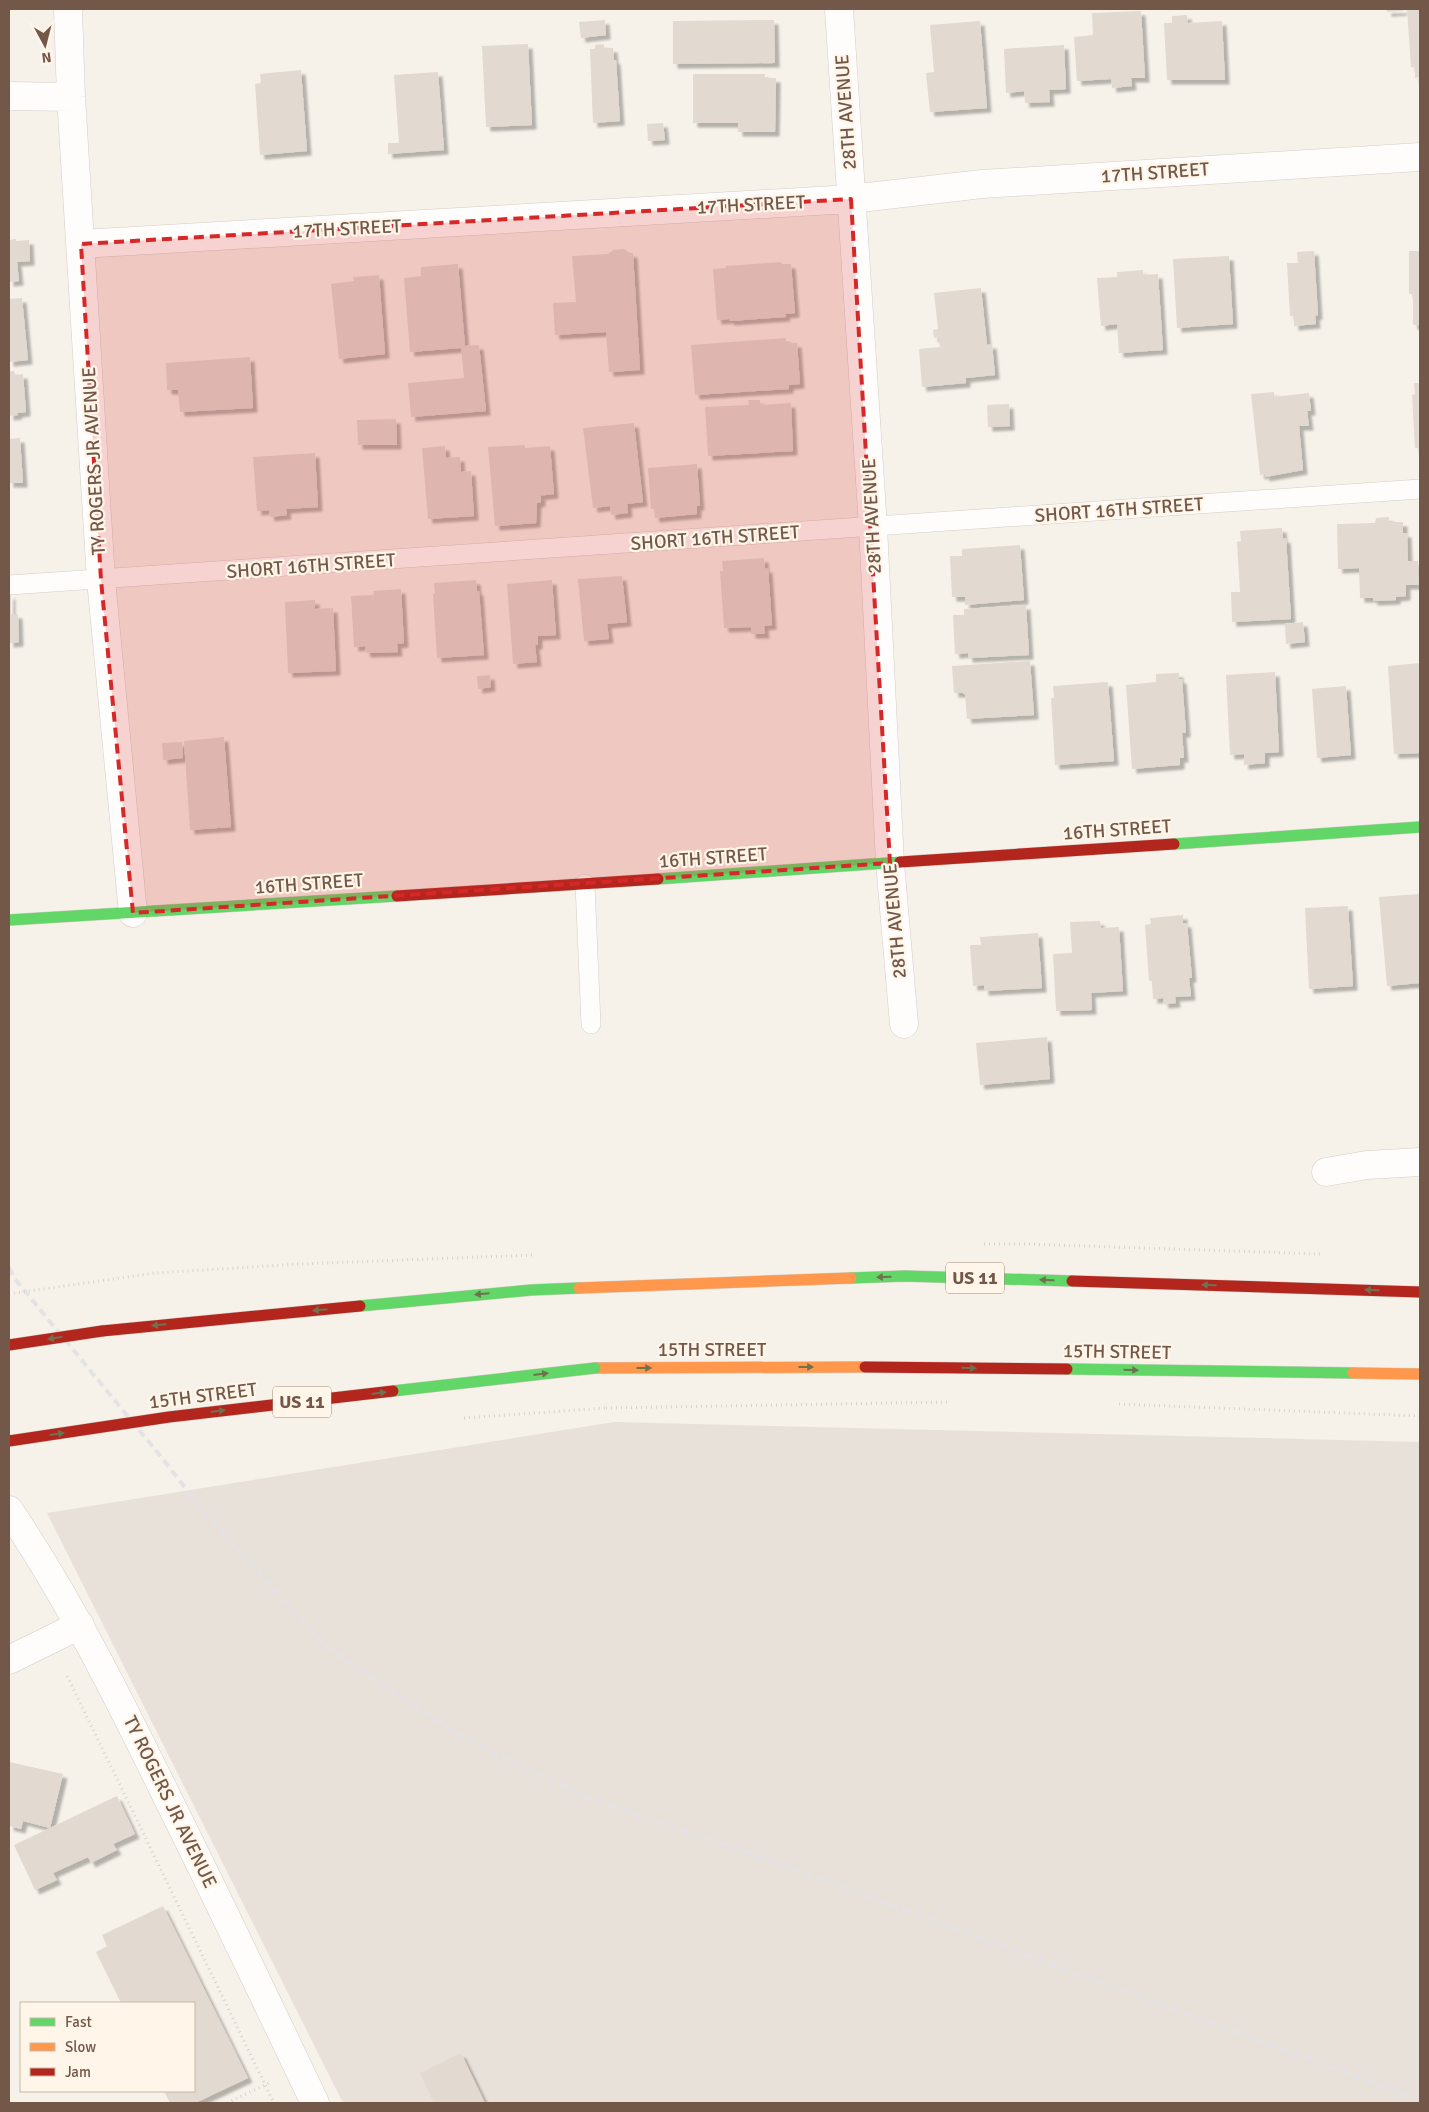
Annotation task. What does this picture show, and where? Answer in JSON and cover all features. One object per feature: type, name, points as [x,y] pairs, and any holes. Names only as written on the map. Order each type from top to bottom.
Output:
[{"type":"main road","name":"16TH STREET","points":[[9,920],[585,884],[1420,827]]},
{"type":"main road","name":"US 11","points":[[9,1344],[102,1331],[531,1290],[906,1276],[1420,1292]]},
{"type":"main road","name":"15TH STREET","points":[[9,1441],[169,1417],[595,1368],[908,1367],[1420,1374]]},
{"type":"street","name":"TY ROGERS JR AVENUE","points":[[68,9],[71,97],[101,580],[133,913]]},
{"type":"street","name":"28TH AVENUE","points":[[839,9],[873,527],[890,863],[904,1024]]},
{"type":"street","points":[[9,96],[71,97]]},
{"type":"street","name":"17TH STREET","points":[[81,244],[852,199],[982,184],[1420,157]]},
{"type":"street","points":[[1326,1172],[1367,1165],[1420,1162]]},
{"type":"street","name":"TY ROGERS JR AVENUE","points":[[9,1510],[33,1546],[80,1625],[119,1698],[316,2103]]},
{"type":"street","points":[[9,1660],[80,1625]]},
{"type":"lane","name":"SHORT 16TH STREET","points":[[9,585],[1420,489]]},
{"type":"lane","points":[[585,884],[592,1024]]},
{"type":"path","points":[[9,1294],[155,1273],[299,1264],[481,1257]]},
{"type":"path","points":[[606,1408],[952,1402]]},
{"type":"path","points":[[1111,1404],[1420,1416]]},
{"type":"path","points":[[50,1639],[274,2103]]},
{"type":"path","points":[[227,2103],[299,2068]]},
{"type":"highlighted area","points":[[851,199],[890,863],[133,913],[101,580],[81,244]]},
{"type":"shaded area","points":[[614,1422],[1420,1442],[1420,2103],[343,2103],[47,1513]]},
{"type":"building","points":[[1387,9],[1403,9],[1403,11],[1387,12]]},
{"type":"building","points":[[1407,9],[1420,9],[1420,77],[1415,78],[1415,67],[1411,67]]},
{"type":"building","points":[[1141,11],[1145,78],[1131,78],[1132,86],[1112,88],[1111,79],[1077,81],[1074,37],[1093,35],[1092,13]]},
{"type":"building","points":[[1187,15],[1188,23],[1222,21],[1225,80],[1167,80],[1164,23],[1172,23],[1172,16]]},
{"type":"building","points":[[605,20],[606,35],[581,38],[579,22]]},
{"type":"building","points":[[774,20],[775,63],[673,64],[673,21]]},
{"type":"building","points":[[980,21],[987,108],[930,112],[926,73],[934,72],[930,25]]},
{"type":"building","points":[[528,44],[532,125],[486,127],[482,46]]},
{"type":"building","points":[[604,44],[604,48],[613,48],[614,60],[616,60],[620,121],[593,123],[590,49],[595,49],[595,45]]},
{"type":"building","points":[[1064,45],[1066,89],[1049,90],[1050,102],[1025,103],[1024,91],[1006,93],[1004,49]]},
{"type":"building","points":[[301,70],[307,151],[260,155],[255,84],[261,83],[260,74]]},
{"type":"building","points":[[438,72],[444,150],[388,154],[388,143],[399,143],[394,75]]},
{"type":"building","points":[[693,74],[765,74],[765,78],[776,78],[775,132],[738,132],[738,123],[693,123]]},
{"type":"building","points":[[663,123],[665,140],[648,141],[647,124]]},
{"type":"building","points":[[16,239],[16,241],[29,240],[30,261],[17,262],[19,281],[9,282],[9,240]]},
{"type":"building","points":[[624,249],[633,253],[640,370],[609,372],[606,332],[555,335],[553,303],[576,302],[572,256],[608,254],[613,250]]},
{"type":"building","points":[[1314,251],[1318,315],[1315,316],[1316,324],[1294,326],[1294,316],[1290,316],[1287,263],[1298,263],[1297,252]]},
{"type":"building","points":[[1409,251],[1420,251],[1420,325],[1413,325],[1413,294],[1409,294]]},
{"type":"building","points":[[1229,256],[1233,324],[1177,328],[1173,259]]},
{"type":"building","points":[[781,262],[782,264],[791,264],[795,313],[785,314],[786,317],[730,321],[729,319],[717,320],[713,269],[726,268],[726,266]]},
{"type":"building","points":[[458,264],[465,346],[479,345],[486,411],[411,417],[408,383],[464,378],[461,348],[410,352],[404,278],[421,276],[421,267]]},
{"type":"building","points":[[1143,270],[1143,275],[1158,274],[1163,350],[1119,353],[1117,324],[1101,326],[1097,278],[1117,277],[1117,272]]},
{"type":"building","points":[[379,275],[385,354],[339,359],[331,284],[354,281],[353,277]]},
{"type":"building","points":[[981,288],[987,345],[992,344],[995,375],[966,378],[966,383],[922,387],[919,349],[940,347],[939,337],[934,338],[933,330],[938,329],[934,293]]},
{"type":"building","points":[[22,298],[28,360],[9,362],[9,299]]},
{"type":"building","points":[[786,338],[786,343],[797,343],[800,384],[789,385],[789,389],[695,395],[691,345]]},
{"type":"building","points":[[250,357],[253,408],[180,412],[178,390],[167,390],[166,363]]},
{"type":"building","points":[[9,371],[14,371],[15,375],[23,374],[26,412],[9,416]]},
{"type":"building","points":[[1414,383],[1420,383],[1420,448],[1415,448],[1412,395],[1415,394]]},
{"type":"building","points":[[1274,392],[1274,397],[1309,393],[1311,411],[1307,411],[1309,426],[1299,426],[1303,470],[1265,477],[1265,474],[1260,475],[1251,394]]},
{"type":"building","points":[[748,400],[760,400],[760,405],[791,403],[793,451],[708,456],[705,407],[749,405]]},
{"type":"building","points":[[1009,404],[1010,426],[988,427],[987,405]]},
{"type":"building","points":[[396,419],[397,445],[358,445],[357,420]]},
{"type":"building","points":[[634,423],[643,502],[627,504],[628,513],[611,515],[610,506],[593,508],[583,428]]},
{"type":"building","points":[[20,438],[23,483],[9,483],[9,439]]},
{"type":"building","points":[[525,445],[525,448],[550,446],[554,494],[537,496],[541,496],[541,502],[537,503],[536,523],[495,526],[488,447]]},
{"type":"building","points":[[445,446],[446,458],[460,457],[461,472],[471,471],[474,516],[428,519],[422,448]]},
{"type":"building","points":[[315,453],[318,507],[286,509],[287,515],[270,517],[269,510],[257,511],[253,457]]},
{"type":"building","points":[[697,464],[700,506],[697,506],[697,514],[655,518],[654,509],[651,509],[648,468]]},
{"type":"building","points":[[1389,517],[1389,522],[1403,522],[1403,533],[1407,533],[1408,561],[1418,561],[1419,585],[1406,585],[1406,596],[1396,597],[1396,600],[1373,601],[1373,598],[1360,598],[1359,568],[1338,569],[1337,524],[1375,523],[1376,518]]},
{"type":"building","points":[[1282,528],[1283,539],[1286,538],[1291,619],[1232,622],[1231,592],[1240,592],[1237,542],[1241,541],[1240,531]]},
{"type":"building","points":[[1020,545],[1024,600],[965,605],[965,597],[952,597],[950,556],[962,556],[962,549]]},
{"type":"building","points":[[764,558],[765,569],[768,568],[772,625],[764,626],[765,634],[751,634],[751,627],[724,628],[720,571],[723,571],[722,561]]},
{"type":"building","points":[[622,576],[627,622],[607,624],[609,639],[584,641],[578,579]]},
{"type":"building","points":[[476,580],[477,591],[479,591],[484,655],[437,658],[434,583]]},
{"type":"building","points":[[552,580],[556,635],[538,636],[538,645],[535,645],[537,662],[513,664],[507,584]]},
{"type":"building","points":[[401,589],[404,643],[397,644],[398,652],[366,653],[365,646],[354,647],[351,596],[374,595],[373,591]]},
{"type":"building","points":[[9,595],[11,595],[11,614],[18,614],[19,642],[9,643]]},
{"type":"building","points":[[315,600],[315,609],[333,608],[336,671],[288,673],[285,602]]},
{"type":"building","points":[[1026,605],[1029,655],[968,658],[968,653],[955,654],[953,615],[964,615],[964,609]]},
{"type":"building","points":[[1303,622],[1305,642],[1286,644],[1285,624]]},
{"type":"building","points":[[1030,661],[1034,715],[967,719],[965,695],[963,693],[954,693],[952,666]]},
{"type":"building","points":[[1420,663],[1420,753],[1394,754],[1388,666]]},
{"type":"building","points":[[1275,672],[1279,752],[1265,753],[1265,763],[1244,765],[1244,754],[1230,755],[1226,675]]},
{"type":"building","points":[[1179,673],[1179,679],[1182,679],[1186,733],[1182,733],[1184,758],[1180,758],[1180,765],[1132,769],[1126,685],[1156,682],[1156,674]]},
{"type":"building","points":[[490,675],[491,687],[478,689],[477,676]]},
{"type":"building","points":[[1108,682],[1114,761],[1055,765],[1051,698],[1054,698],[1053,686]]},
{"type":"building","points":[[1346,686],[1351,755],[1317,758],[1312,689]]},
{"type":"building","points":[[224,737],[231,827],[190,830],[184,741]]},
{"type":"building","points":[[182,742],[183,758],[163,760],[162,743]]},
{"type":"building","points":[[1420,894],[1420,983],[1387,986],[1379,897]]},
{"type":"building","points":[[1348,906],[1353,986],[1309,989],[1305,908]]},
{"type":"building","points":[[1183,915],[1183,923],[1187,923],[1192,978],[1189,978],[1191,996],[1175,997],[1176,1003],[1164,1004],[1163,998],[1153,999],[1152,981],[1149,981],[1145,925],[1151,924],[1150,918]]},
{"type":"building","points":[[1100,921],[1101,928],[1119,927],[1123,991],[1091,993],[1092,1010],[1056,1011],[1053,954],[1072,953],[1070,922]]},
{"type":"building","points":[[1038,933],[1042,988],[984,991],[984,985],[973,986],[970,945],[981,945],[980,937]]},
{"type":"building","points":[[1047,1037],[1050,1079],[980,1085],[976,1043]]},
{"type":"building","points":[[9,1762],[63,1774],[50,1828],[23,1821],[21,1829],[9,1826]]},
{"type":"building","points":[[117,1796],[135,1834],[113,1844],[117,1850],[91,1863],[88,1857],[53,1873],[57,1880],[35,1890],[14,1845]]},
{"type":"building","points":[[163,1906],[248,2078],[195,2103],[170,2103],[164,2092],[195,2092],[195,2002],[121,2002],[96,1952],[107,1946],[102,1935]]},
{"type":"building","points":[[461,2053],[485,2103],[434,2103],[420,2073]]},
{"type":"railway","points":[[9,1268],[15,1279],[201,1508],[325,1646],[461,1736],[581,1795],[761,1857],[1420,2100]]},
{"type":"traffic: fast","points":[[1174,844],[1420,827]]},
{"type":"traffic: fast","points":[[658,879],[900,862]]},
{"type":"traffic: fast","points":[[9,920],[397,896]]},
{"type":"traffic: fast","points":[[851,1278],[905,1276],[1072,1281]]},
{"type":"traffic: fast","points":[[360,1306],[531,1290],[579,1288]]},
{"type":"traffic: fast","points":[[393,1391],[595,1368]]},
{"type":"traffic: fast","points":[[1067,1369],[1353,1373]]},
{"type":"traffic: slow","points":[[579,1288],[851,1278]]},
{"type":"traffic: slow","points":[[595,1368],[865,1367]]},
{"type":"traffic: slow","points":[[1353,1373],[1420,1374]]},
{"type":"traffic: jam","points":[[900,862],[1174,844]]},
{"type":"traffic: jam","points":[[397,896],[658,879]]},
{"type":"traffic: jam","points":[[1072,1281],[1420,1292]]},
{"type":"traffic: jam","points":[[102,1331],[360,1306]]},
{"type":"traffic: jam","points":[[9,1345],[102,1331]]},
{"type":"traffic: jam","points":[[865,1367],[1067,1369]]},
{"type":"traffic: jam","points":[[9,1441],[169,1417],[393,1391]]}]
